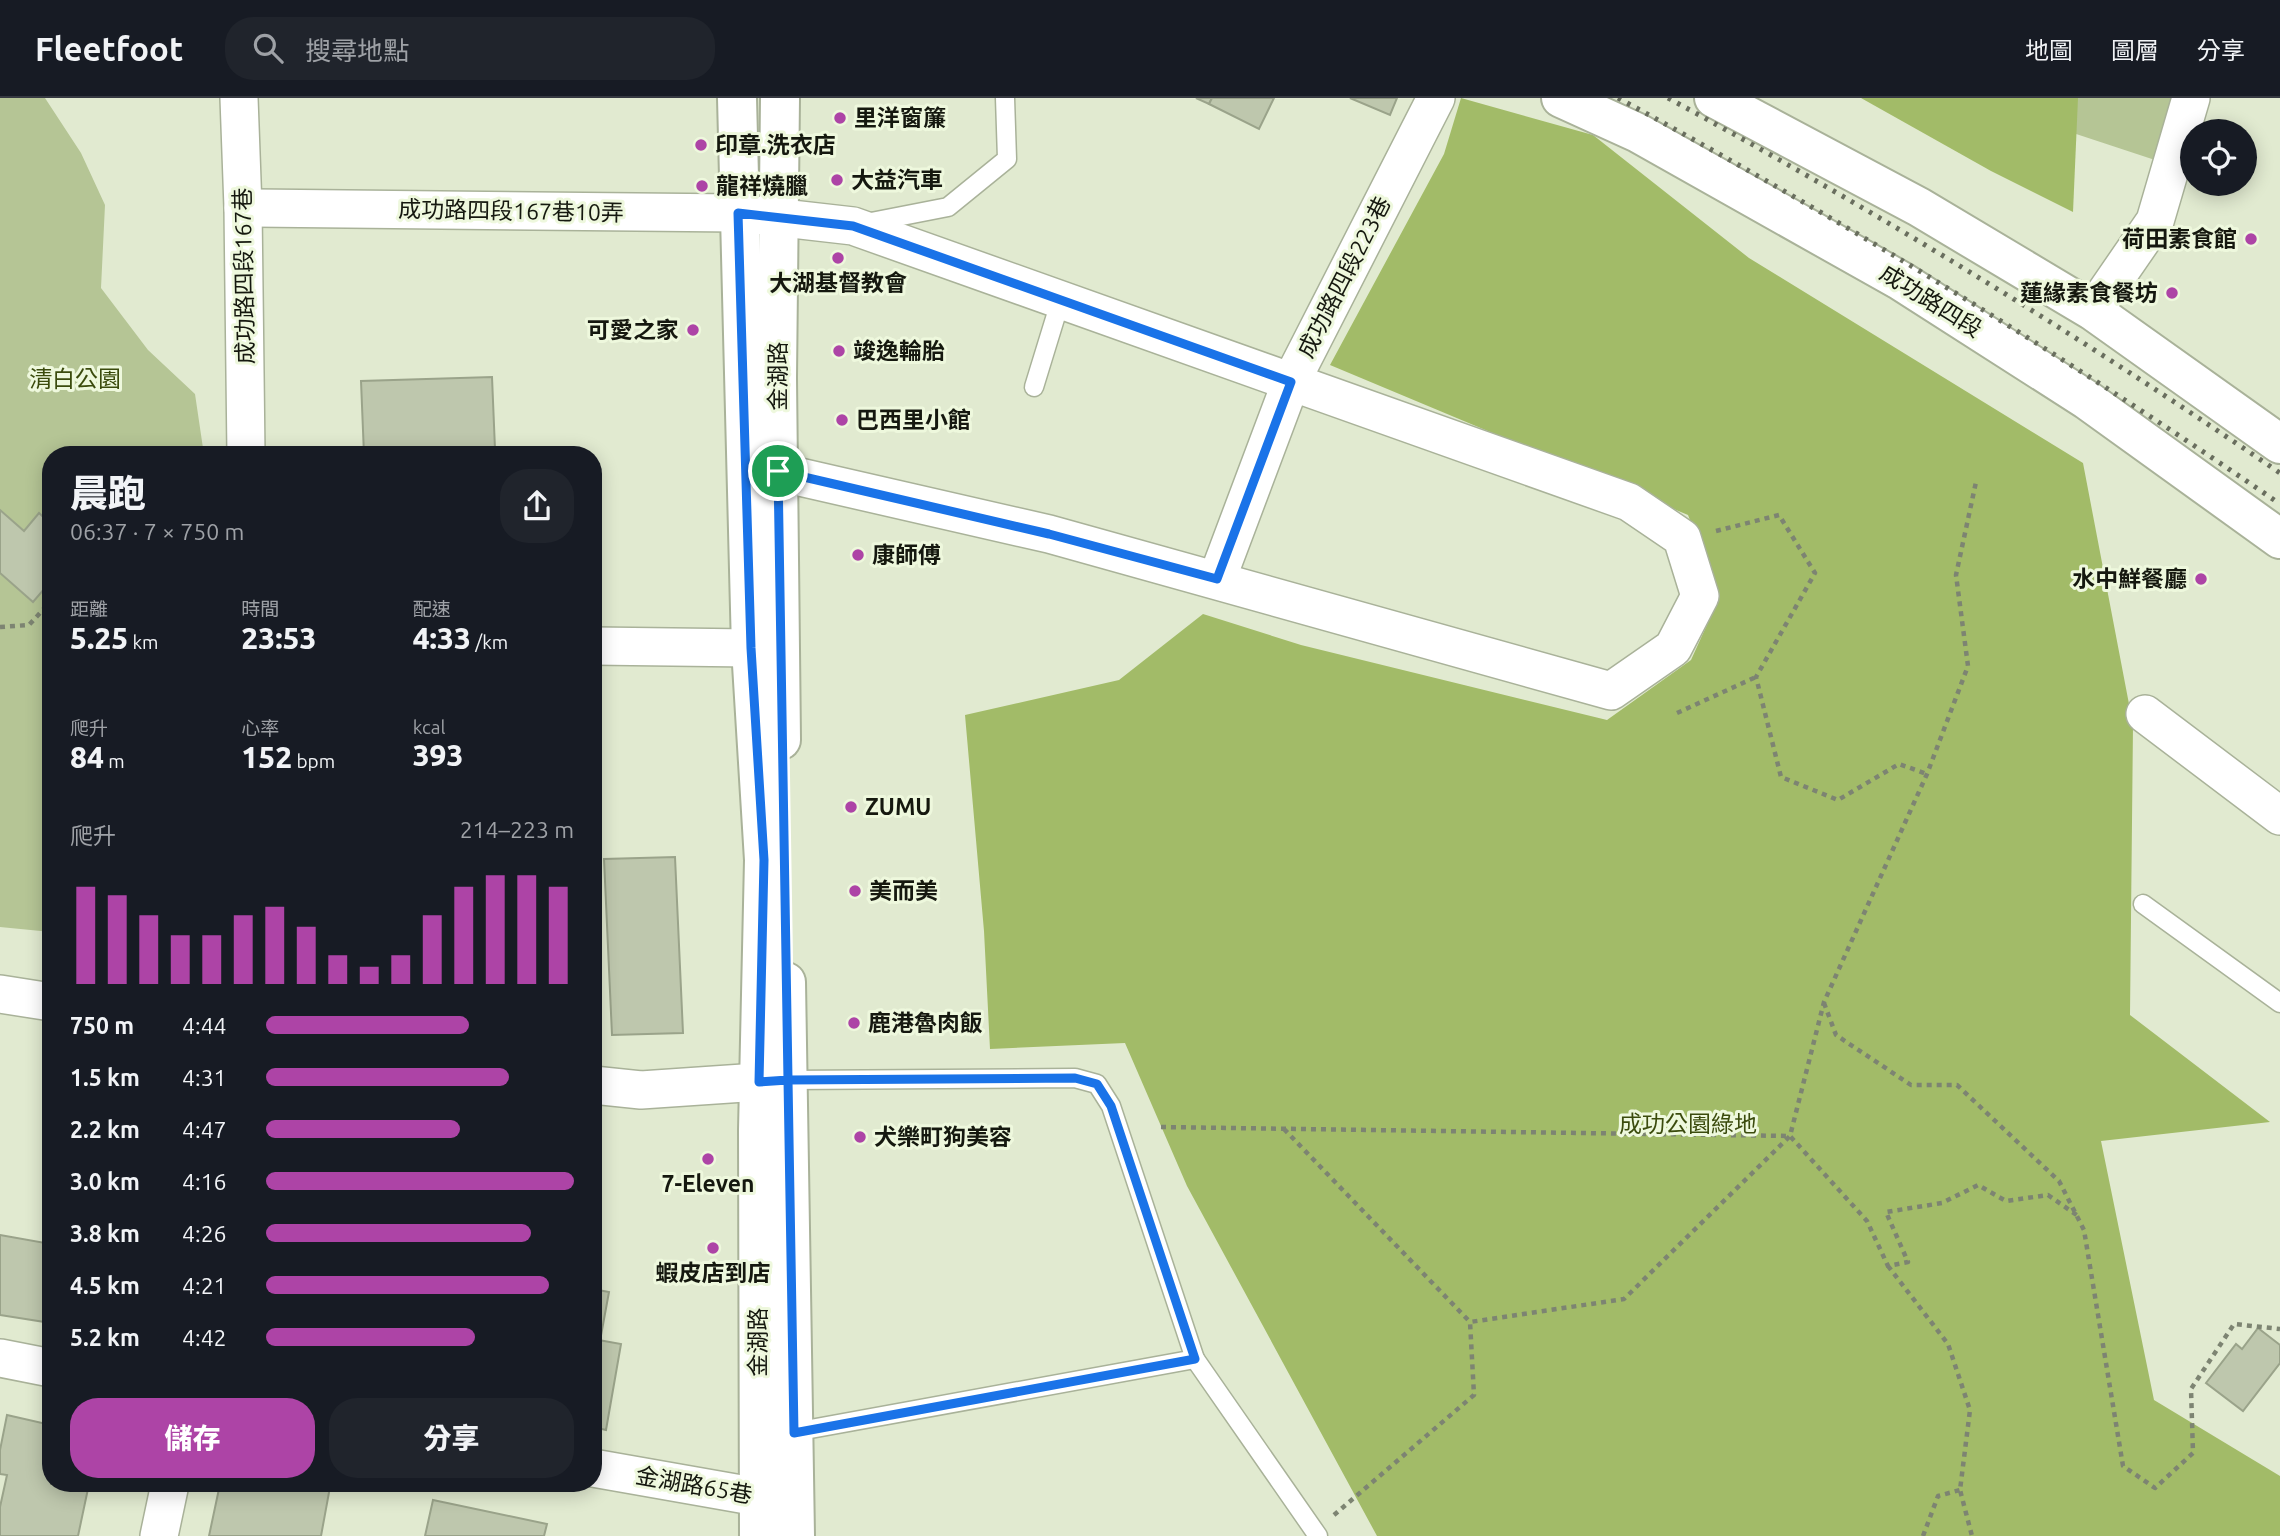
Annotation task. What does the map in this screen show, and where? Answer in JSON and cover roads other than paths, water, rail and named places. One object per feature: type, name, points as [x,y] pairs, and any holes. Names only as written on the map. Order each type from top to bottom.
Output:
[{"type":"main road","name":"金湖路","points":[[737,98],[751,648],[794,1433],[776,1498],[759,1536]]},
{"type":"main road","name":"金湖路","points":[[780,98],[774,1081],[776,1498],[795,1536]]},
{"type":"main road","name":"成功路四段","points":[[1561,98],[1638,134],[1901,281],[2087,400],[2280,539]]},
{"type":"main road","points":[[1714,98],[1919,207],[2093,311],[2280,444]]},
{"type":"street","name":"成功路四段167巷","points":[[239,98],[246,446]]},
{"type":"street","name":"成功路四段223巷","points":[[1217,579],[1291,382],[1436,98]]},
{"type":"street","points":[[2093,311],[2155,221],[2191,98]]},
{"type":"street","name":"成功路四段167巷10弄","points":[[243,208],[738,213],[853,226],[1629,502],[1682,538],[1700,596],[1673,648],[1611,691],[1217,579]]},
{"type":"street","points":[[778,471],[1008,524],[1217,579]]},
{"type":"street","points":[[602,646],[751,648]]},
{"type":"street","points":[[2145,714],[2280,816]]},
{"type":"street","points":[[0,994],[42,1001]]},
{"type":"street","points":[[602,1086],[641,1090],[774,1081]]},
{"type":"street","points":[[0,1358],[42,1366]]},
{"type":"street","name":"金湖路65巷","points":[[602,1469],[776,1498]]},
{"type":"street","points":[[159,1536],[168,1492]]},
{"type":"lane","points":[[853,226],[948,207],[1007,159],[1005,98]]},
{"type":"lane","points":[[1034,387],[1061,299]]},
{"type":"lane","points":[[2143,904],[2280,1003]]},
{"type":"lane","points":[[774,1081],[1075,1078],[1097,1084],[1111,1106],[1195,1359],[1317,1534]]},
{"type":"lane","points":[[794,1433],[1195,1359]]},
{"type":"railway","points":[[1618,98],[1788,193],[1955,292],[2119,396],[2280,504]]},
{"type":"railway","points":[[1668,98],[1825,186],[1979,278],[2131,373],[2280,473]]},
{"type":"place","name":"里洋窗簾","points":[[840,118]]},
{"type":"place","name":"印章.洗衣店","points":[[701,145]]},
{"type":"place","name":"大益汽車","points":[[837,180]]},
{"type":"place","name":"龍祥燒臘","points":[[702,186]]},
{"type":"place","name":"荷田素食館","points":[[2251,239]]},
{"type":"place","name":"大湖基督教會","points":[[838,258]]},
{"type":"place","name":"蓮緣素食餐坊","points":[[2172,293]]},
{"type":"place","name":"可愛之家","points":[[693,330]]},
{"type":"place","name":"竣逸輪胎","points":[[839,351]]},
{"type":"place","name":"巴西里小館","points":[[842,420]]},
{"type":"place","name":"康師傅","points":[[858,555]]},
{"type":"place","name":"水中鮮餐廳","points":[[2201,579]]},
{"type":"place","name":"ZUMU","points":[[851,807]]},
{"type":"place","name":"美而美","points":[[855,891]]},
{"type":"place","name":"鹿港魯肉飯","points":[[854,1023]]},
{"type":"place","name":"犬樂町狗美容","points":[[860,1137]]},
{"type":"place","name":"7-Eleven","points":[[708,1159]]},
{"type":"place","name":"蝦皮店到店","points":[[713,1248]]},
{"type":"park label","name":"清白公園","points":[[75,379]]},
{"type":"park label","name":"成功公園綠地","points":[[1688,1124]]}]
